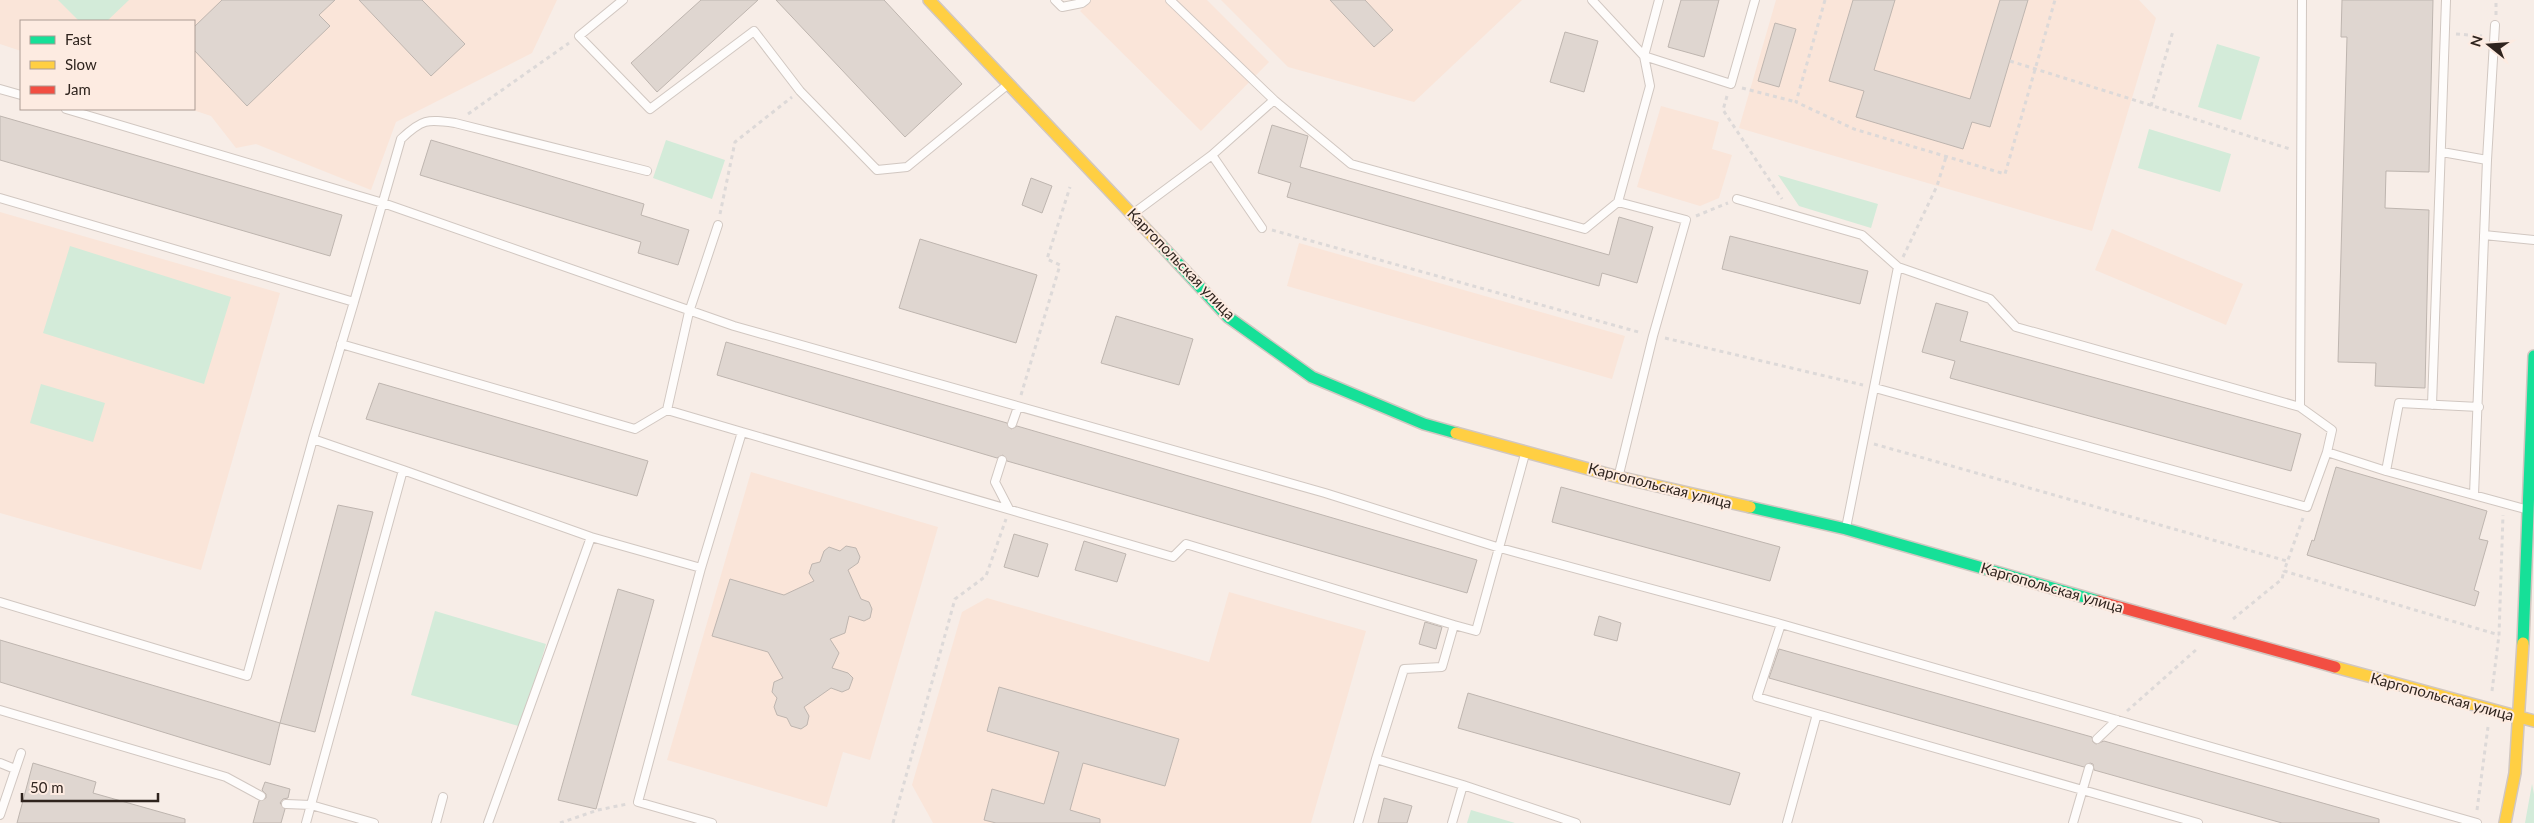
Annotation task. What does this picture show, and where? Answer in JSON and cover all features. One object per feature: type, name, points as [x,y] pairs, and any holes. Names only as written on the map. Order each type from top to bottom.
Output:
[{"type":"street","name":"Каргопольская улица","points":[[929,0],[1133,214],[1228,317],[1312,377],[1424,424],[1526,450],[1618,478],[1846,530],[2534,721]]},
{"type":"street","points":[[2506,823],[2515,773],[2520,718],[2534,356]]},
{"type":"lane","points":[[622,0],[579,36],[650,109],[754,31],[800,91],[877,170],[907,167],[1008,84]]},
{"type":"lane","points":[[1055,0],[1062,8],[1082,3],[1086,0]]},
{"type":"lane","points":[[1170,0],[1274,100],[1351,164],[1585,229],[1618,202],[1650,86],[1644,56],[1659,0]]},
{"type":"lane","points":[[1592,0],[1644,56],[1731,84],[1755,0]]},
{"type":"lane","points":[[2300,407],[2303,153],[2302,0]]},
{"type":"lane","points":[[2432,406],[2446,0]]},
{"type":"lane","points":[[2474,495],[2479,407],[2487,160],[2495,25]]},
{"type":"lane","points":[[0,89],[20,95]]},
{"type":"lane","points":[[1133,214],[1212,155],[1274,100]]},
{"type":"lane","points":[[69,110],[383,203],[689,312],[1325,493],[1500,548],[1781,624],[2477,823]]},
{"type":"lane","points":[[0,602],[246,676],[401,139],[418,123],[431,120],[455,123],[647,171]]},
{"type":"lane","points":[[2442,152],[2487,160]]},
{"type":"lane","points":[[1212,155],[1262,228]]},
{"type":"lane","points":[[0,198],[354,302]]},
{"type":"lane","points":[[1737,200],[1862,235],[1898,267],[1990,299],[2016,327],[2300,407],[2332,430],[2327,452],[2307,507],[1874,388]]},
{"type":"lane","points":[[1618,202],[1686,220],[1653,336],[1618,478]]},
{"type":"lane","points":[[341,344],[635,429],[667,410],[689,312],[718,225]]},
{"type":"lane","points":[[2484,235],[2534,240]]},
{"type":"lane","points":[[1846,530],[1898,267]]},
{"type":"lane","points":[[2386,471],[2399,403],[2479,407]]},
{"type":"lane","points":[[1012,424],[1018,407]]},
{"type":"lane","points":[[667,410],[1173,557],[1186,544],[1476,631],[1526,450]]},
{"type":"lane","points":[[712,823],[638,802],[701,568],[742,432]]},
{"type":"lane","points":[[313,439],[591,536],[701,568]]},
{"type":"lane","points":[[2327,452],[2386,471],[2528,509]]},
{"type":"lane","points":[[1002,460],[995,482],[1009,509]]},
{"type":"lane","points":[[306,823],[403,470]]},
{"type":"lane","points":[[488,823],[591,536]]},
{"type":"lane","points":[[1781,624],[1757,697],[2198,823]]},
{"type":"lane","points":[[1358,823],[1404,669],[1442,668],[1454,625]]},
{"type":"lane","points":[[0,710],[226,777],[261,796]]},
{"type":"lane","points":[[1787,823],[1817,714]]},
{"type":"lane","points":[[2097,739],[2117,720]]},
{"type":"lane","points":[[0,816],[21,753]]},
{"type":"lane","points":[[1376,759],[1464,785],[1576,823]]},
{"type":"lane","points":[[0,764],[16,769]]},
{"type":"lane","points":[[2073,823],[2089,768]]},
{"type":"lane","points":[[1452,823],[1464,785]]},
{"type":"lane","points":[[436,823],[443,797]]},
{"type":"lane","points":[[286,804],[311,805],[374,823]]},
{"type":"path","points":[[1796,102],[1825,0]]},
{"type":"path","points":[[1792,214],[1723,110],[1731,84],[1796,102],[1854,129],[2005,174],[2055,0]]},
{"type":"path","points":[[2151,106],[2173,31]]},
{"type":"path","points":[[2446,33],[2493,36]]},
{"type":"path","points":[[455,123],[579,36]]},
{"type":"path","points":[[2010,61],[2303,153]]},
{"type":"path","points":[[718,225],[734,142],[800,91]]},
{"type":"path","points":[[1898,267],[1936,186],[1946,157]]},
{"type":"path","points":[[1018,407],[1060,265],[1047,258],[1070,187]]},
{"type":"path","points":[[1686,220],[1737,200]]},
{"type":"path","points":[[1262,228],[1653,336],[1874,388]]},
{"type":"path","points":[[1863,441],[2287,561]]},
{"type":"path","points":[[2307,507],[2284,571],[2499,635],[2503,510]]},
{"type":"path","points":[[893,823],[956,598],[986,576],[1009,509]]},
{"type":"path","points":[[560,823],[598,810],[638,802]]},
{"type":"shaded area","points":[[0,0],[557,0],[532,53],[396,122],[371,190],[256,144],[236,148],[211,116],[193,110],[195,110],[195,20],[20,20],[20,51],[0,44]]},
{"type":"shaded area","points":[[1091,0],[1207,0],[1269,62],[1201,131],[1080,11]]},
{"type":"shaded area","points":[[1221,0],[1522,0],[1414,102],[1288,67]]},
{"type":"shaded area","points":[[1776,0],[2139,0],[2156,18],[2092,231],[1739,128]]},
{"type":"shaded area","points":[[1661,106],[1719,122],[1712,149],[1732,155],[1719,198],[1700,206],[1637,187]]},
{"type":"shaded area","points":[[0,212],[280,293],[201,570],[0,513]]},
{"type":"shaded area","points":[[2112,229],[2243,284],[2226,325],[2095,270]]},
{"type":"shaded area","points":[[1299,243],[1625,336],[1612,379],[1287,286]]},
{"type":"shaded area","points":[[751,472],[938,527],[870,760],[843,752],[827,807],[667,760]]},
{"type":"shaded area","points":[[1229,592],[1366,631],[1311,823],[933,823],[912,785],[962,612],[987,598],[1209,662]]},
{"type":"green space","points":[[58,0],[129,0],[108,20],[78,20]]},
{"type":"green space","points":[[2217,44],[2260,57],[2241,120],[2198,107]]},
{"type":"green space","points":[[2149,129],[2231,154],[2220,192],[2138,168]]},
{"type":"green space","points":[[666,140],[725,160],[712,199],[653,178]]},
{"type":"green space","points":[[1778,175],[1878,204],[1871,228],[1799,206]]},
{"type":"green space","points":[[70,246],[231,297],[204,384],[43,333]]},
{"type":"green space","points":[[41,384],[105,403],[93,442],[30,423]]},
{"type":"green space","points":[[435,611],[546,644],[522,727],[411,695]]},
{"type":"green space","points":[[2532,784],[2534,823],[2525,823]]},
{"type":"green space","points":[[1471,810],[1515,823],[1467,823]]},
{"type":"building","points":[[222,0],[335,0],[319,15],[330,26],[247,106],[195,51],[195,26]]},
{"type":"building","points":[[359,0],[422,0],[465,44],[431,76]]},
{"type":"building","points":[[701,0],[758,0],[657,92],[631,63]]},
{"type":"building","points":[[776,0],[884,0],[962,84],[905,137]]},
{"type":"building","points":[[1330,0],[1365,0],[1393,30],[1374,47]]},
{"type":"building","points":[[1681,0],[1719,0],[1704,57],[1668,47]]},
{"type":"building","points":[[1853,0],[1895,0],[1874,70],[1970,99],[2000,0],[2028,0],[1990,127],[1972,122],[1963,149],[1856,117],[1864,91],[1829,81]]},
{"type":"building","points":[[2342,0],[2433,0],[2429,172],[2386,171],[2385,208],[2429,210],[2425,388],[2375,386],[2376,363],[2338,362],[2347,37],[2341,37]]},
{"type":"building","points":[[1775,23],[1796,29],[1779,87],[1758,81]]},
{"type":"building","points":[[1565,32],[1598,41],[1584,92],[1550,82]]},
{"type":"building","points":[[0,116],[342,215],[330,256],[0,160]]},
{"type":"building","points":[[1272,125],[1308,136],[1300,167],[1609,255],[1619,217],[1653,227],[1637,283],[1602,273],[1599,286],[1287,197],[1291,183],[1258,173]]},
{"type":"building","points":[[431,140],[644,204],[641,215],[689,230],[678,265],[638,253],[641,242],[420,175]]},
{"type":"building","points":[[1031,178],[1052,186],[1042,213],[1022,205]]},
{"type":"building","points":[[1730,236],[1868,271],[1860,304],[1722,269]]},
{"type":"building","points":[[920,239],[1037,275],[1016,343],[899,308]]},
{"type":"building","points":[[1936,303],[1968,312],[1960,341],[2301,434],[2291,471],[1950,378],[1955,361],[1922,352]]},
{"type":"building","points":[[1116,316],[1193,339],[1179,385],[1101,363]]},
{"type":"building","points":[[726,342],[1007,423],[1011,429],[1017,426],[1477,560],[1467,593],[1007,461],[1003,455],[997,458],[717,375]]},
{"type":"building","points":[[379,383],[648,461],[637,496],[366,419]]},
{"type":"building","points":[[2336,467],[2487,511],[2479,539],[2488,541],[2474,590],[2479,592],[2475,606],[2307,555],[2312,540],[2314,541]]},
{"type":"building","points":[[1561,487],[1780,547],[1770,581],[1552,522]]},
{"type":"building","points":[[338,505],[373,512],[315,732],[280,723]]},
{"type":"building","points":[[1014,534],[1048,544],[1038,577],[1004,567]]},
{"type":"building","points":[[1084,541],[1126,554],[1117,582],[1075,570]]},
{"type":"building","points":[[846,546],[856,548],[860,557],[858,563],[848,570],[861,599],[869,602],[872,609],[870,618],[864,621],[849,616],[845,633],[830,639],[839,653],[832,668],[848,673],[853,678],[849,689],[842,692],[831,688],[804,707],[809,716],[807,725],[801,729],[791,726],[787,718],[777,715],[774,707],[777,698],[772,692],[774,682],[783,678],[768,652],[712,636],[730,579],[784,595],[814,581],[809,573],[812,564],[820,562],[824,551],[829,547],[840,551]]},
{"type":"building","points":[[618,589],[654,600],[596,809],[558,800]]},
{"type":"building","points":[[1599,616],[1621,623],[1617,641],[1594,635]]},
{"type":"building","points":[[1425,622],[1442,627],[1436,649],[1419,644]]},
{"type":"building","points":[[0,640],[280,723],[270,765],[0,682]]},
{"type":"building","points":[[1779,649],[2092,737],[2093,742],[2096,744],[2104,741],[2379,819],[2379,823],[2282,823],[2094,770],[2093,764],[2090,763],[2084,767],[1769,678]]},
{"type":"building","points":[[999,687],[1179,739],[1165,786],[1083,763],[1070,810],[1100,819],[1100,823],[996,823],[984,820],[992,789],[1044,804],[1059,752],[987,731]]},
{"type":"building","points":[[1468,693],[1740,773],[1730,805],[1458,728]]},
{"type":"building","points":[[33,763],[96,782],[93,793],[185,819],[185,823],[17,823]]},
{"type":"building","points":[[265,782],[290,789],[288,798],[283,799],[280,803],[285,809],[281,823],[253,823],[259,801],[266,798],[266,794],[262,790]]},
{"type":"building","points":[[1384,798],[1412,806],[1407,823],[1378,823]]},
{"type":"traffic: fast","points":[[1160,244],[1228,317],[1312,377],[1424,424],[1456,433]]},
{"type":"traffic: fast","points":[[2523,643],[2534,356]]},
{"type":"traffic: fast","points":[[1750,507],[1846,529],[2098,601]]},
{"type":"traffic: slow","points":[[929,0],[1160,244]]},
{"type":"traffic: slow","points":[[1456,433],[1618,477],[1750,507]]},
{"type":"traffic: slow","points":[[2505,823],[2515,773],[2523,643]]},
{"type":"traffic: slow","points":[[2335,667],[2534,721]]},
{"type":"traffic: jam","points":[[2098,601],[2335,667]]}]
